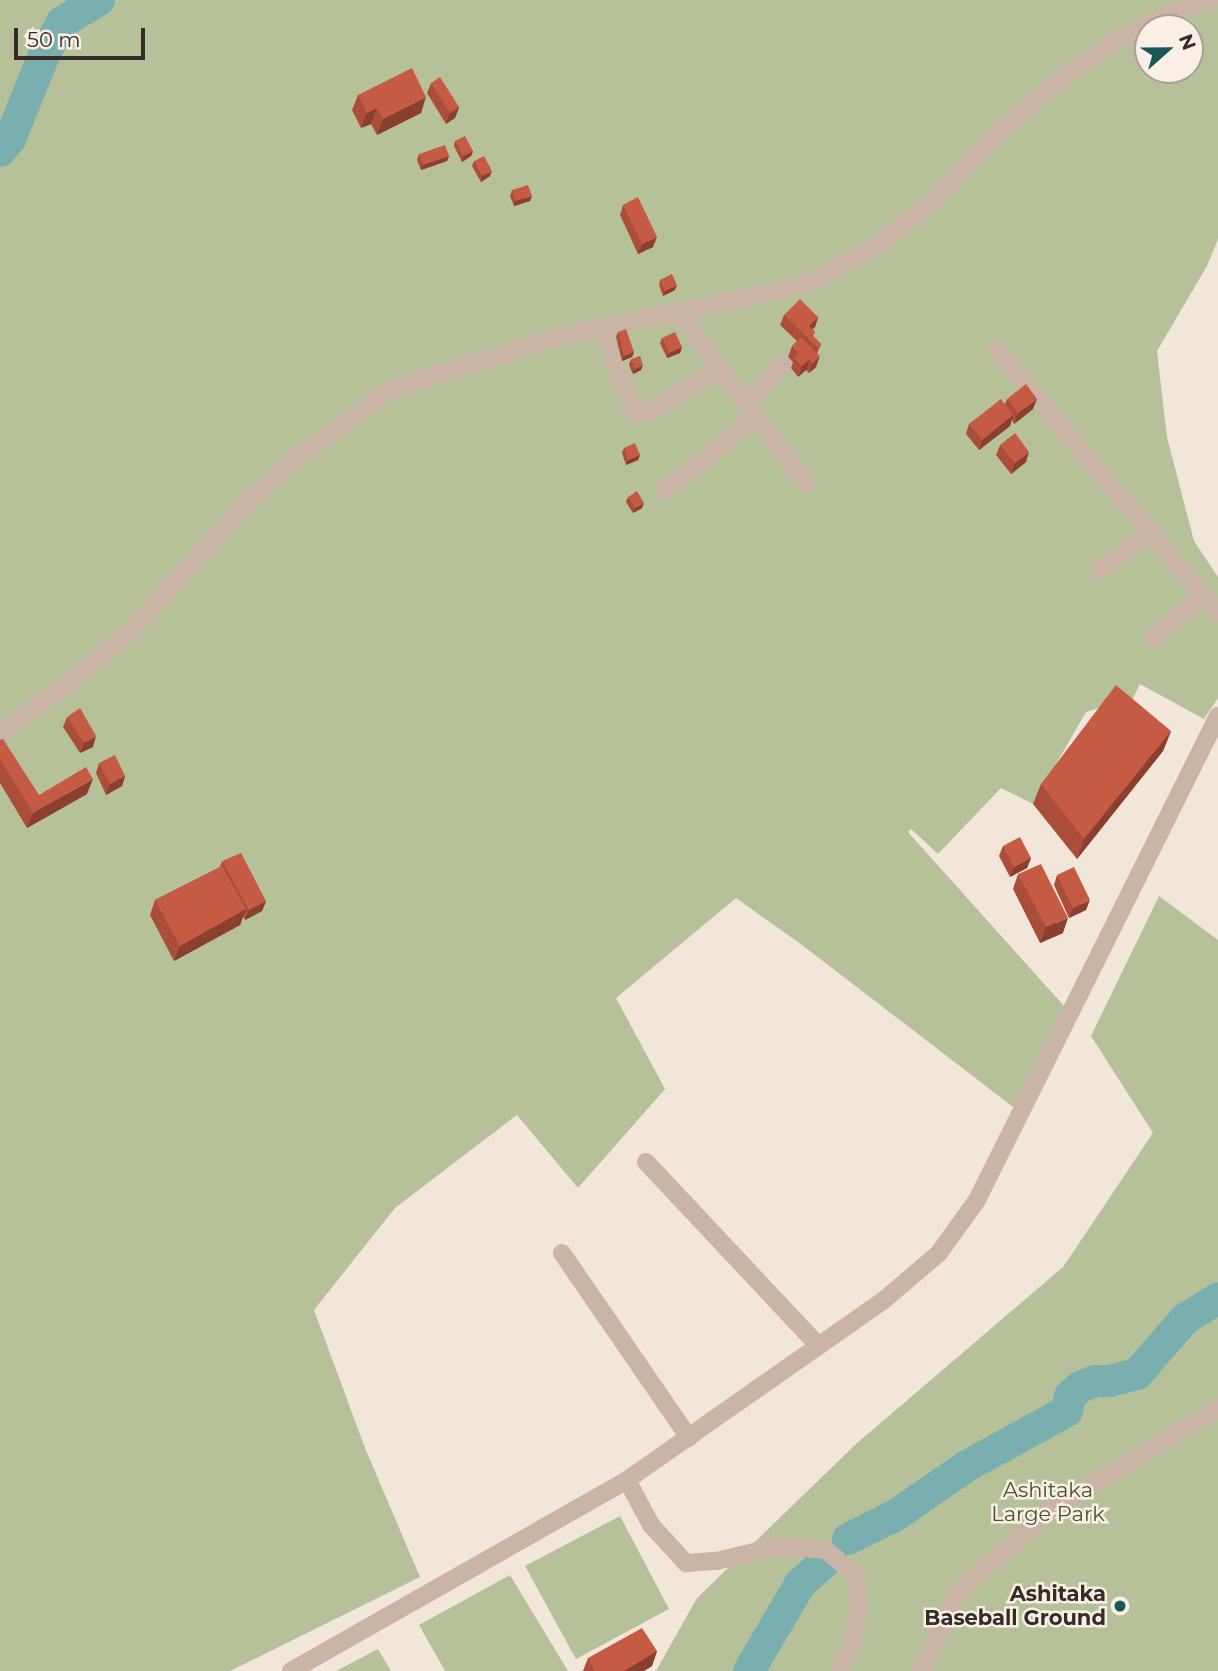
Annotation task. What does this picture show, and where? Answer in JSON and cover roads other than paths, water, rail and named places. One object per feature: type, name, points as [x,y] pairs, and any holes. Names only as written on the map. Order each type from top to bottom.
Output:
[{"type":"street","points":[[0,733],[76,678],[127,635],[251,499],[300,456],[391,388],[558,337],[804,285],[881,243],[927,206],[1007,124],[1068,74],[1120,38],[1172,13],[1210,0]]},
{"type":"street","points":[[678,312],[806,482]]},
{"type":"street","points":[[602,329],[633,408],[638,413],[648,412],[720,368]]},
{"type":"street","points":[[996,349],[1218,613]]},
{"type":"street","points":[[665,491],[752,410],[784,362]]},
{"type":"street","points":[[1100,571],[1150,530]]},
{"type":"street","points":[[1153,639],[1203,596]]},
{"type":"street","points":[[291,1671],[627,1480],[884,1300],[939,1253],[977,1200],[1218,716]]},
{"type":"street","points":[[646,1161],[818,1345]]},
{"type":"street","points":[[562,1253],[689,1438]]},
{"type":"street","points":[[921,1671],[960,1590],[1047,1513],[1218,1408]]},
{"type":"street","points":[[627,1480],[652,1524],[686,1563],[717,1561],[778,1546],[826,1550],[856,1576],[859,1606],[852,1642],[840,1671]]},
{"type":"waterway","points":[[0,151],[10,139],[44,55],[62,22],[99,0]]},
{"type":"waterway","points":[[848,1539],[896,1515],[967,1466],[1067,1411],[1070,1396],[1080,1387],[1095,1381],[1110,1381],[1137,1374],[1185,1319],[1218,1298]]},
{"type":"waterway","points":[[749,1671],[800,1584],[828,1559]]},
{"type":"place","name":"Ashitaka Baseball Ground","points":[[1120,1606]]},
{"type":"park label","name":"Ashitaka Large Park","points":[[1048,1502]]}]
